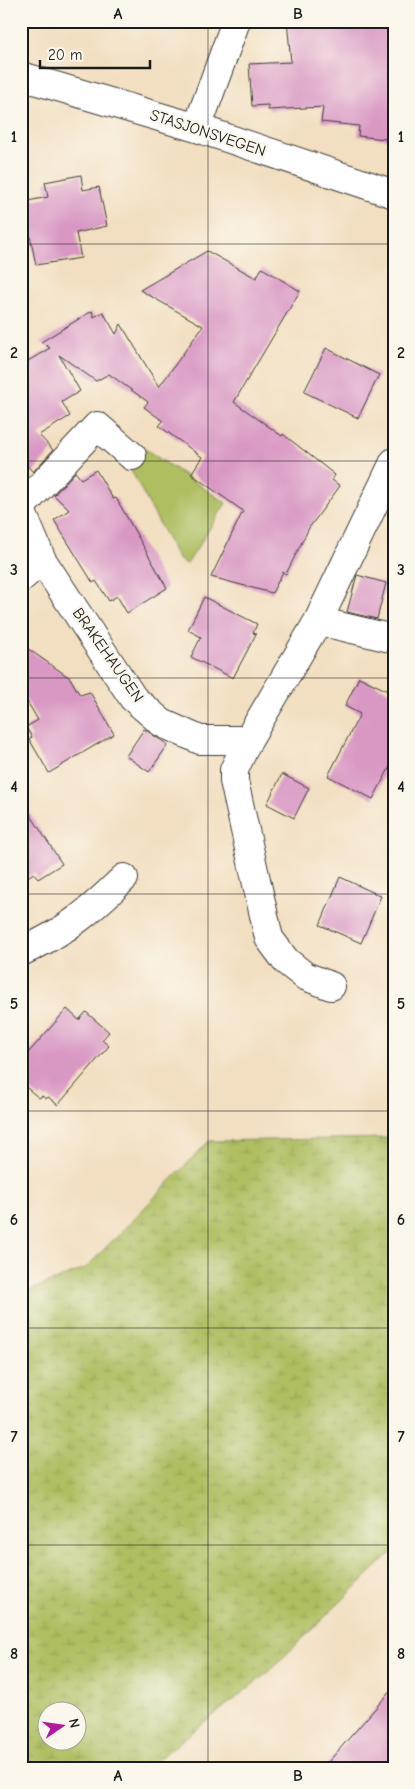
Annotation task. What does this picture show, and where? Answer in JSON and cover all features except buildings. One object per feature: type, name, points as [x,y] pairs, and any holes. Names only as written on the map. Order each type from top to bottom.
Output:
[{"type":"street","points":[[197,128],[236,21]]},
{"type":"street","name":"STASJONSVEGEN","points":[[21,76],[197,128],[394,194]]},
{"type":"street","name":"BRAKEHAUGEN","points":[[132,456],[96,426],[21,509],[42,560],[134,698],[162,723],[200,740],[248,740]]},
{"type":"street","points":[[331,986],[305,976],[286,961],[269,938],[234,781],[234,770],[248,740],[318,621],[394,462]]},
{"type":"street","points":[[21,578],[42,560]]},
{"type":"street","points":[[318,621],[394,638]]},
{"type":"street","points":[[21,952],[66,929],[93,908],[124,878]]},
{"type":"green space","points":[[145,449],[226,503],[187,564],[178,559],[131,470]]},
{"type":"green space","points":[[394,1138],[394,1550],[266,1674],[147,1768],[21,1768],[21,1294],[86,1268],[209,1141]]}]
